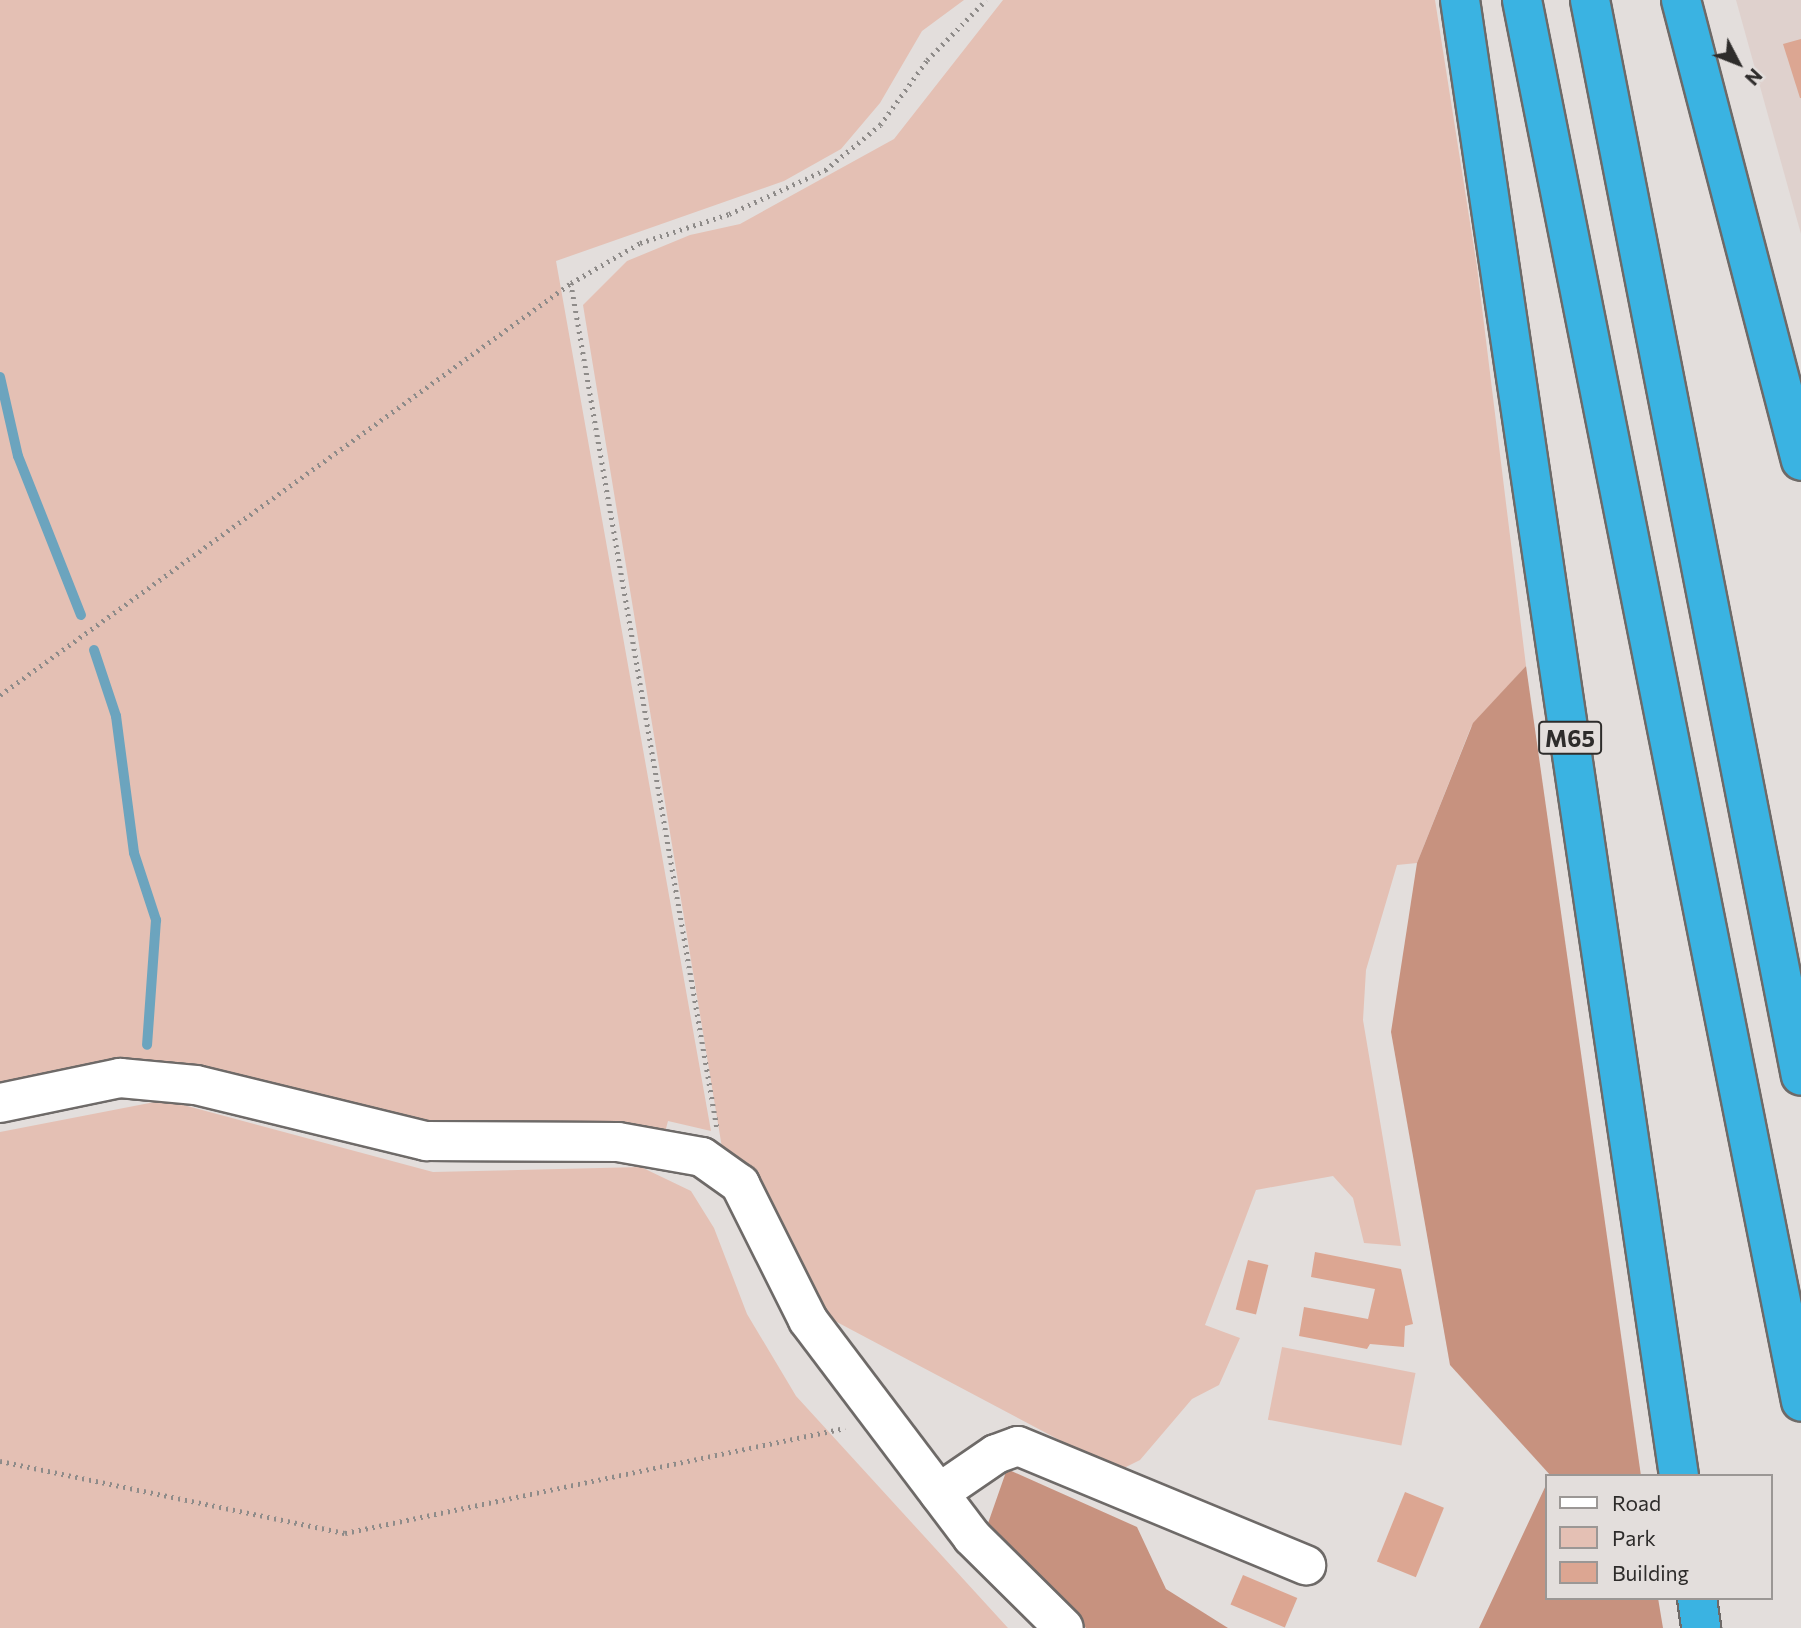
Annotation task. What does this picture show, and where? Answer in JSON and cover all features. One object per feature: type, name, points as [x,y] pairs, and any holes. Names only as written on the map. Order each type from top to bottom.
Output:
[{"type":"highway","name":"M65","points":[[1460,0],[1679,1474]]},
{"type":"highway","points":[[1522,0],[1801,1401]]},
{"type":"highway","points":[[1590,0],[1801,1076]]},
{"type":"highway","points":[[1681,0],[1801,461]]},
{"type":"highway","points":[[1697,1600],[1701,1628]]},
{"type":"lane","points":[[0,1103],[120,1078],[196,1085],[426,1141],[618,1142],[702,1157],[740,1184],[808,1320],[972,1537],[1064,1628]]},
{"type":"lane","points":[[939,1493],[996,1454],[1018,1446],[1307,1565]]},
{"type":"path","points":[[0,695],[571,283],[640,243],[729,214],[825,170],[880,124],[928,60],[986,0]]},
{"type":"path","points":[[571,283],[718,1134],[714,1165]]},
{"type":"path","points":[[0,1461],[345,1534],[884,1420]]},
{"type":"shaded area","points":[[1736,0],[1801,0],[1801,234]]},
{"type":"shaded area","points":[[1526,666],[1641,1474],[1549,1474],[1450,1365],[1391,1032],[1417,863],[1473,723]]},
{"type":"shaded area","points":[[1007,1469],[1137,1527],[1166,1589],[1228,1628],[1086,1628],[986,1529]]},
{"type":"shaded area","points":[[1546,1485],[1546,1600],[1658,1600],[1663,1628],[1479,1628]]},
{"type":"green space","points":[[0,0],[964,0],[922,31],[880,103],[841,149],[784,181],[556,261],[711,1131],[668,1121],[663,1140],[441,1139],[307,1099],[0,1094]]},
{"type":"green space","points":[[1003,0],[1435,0],[1477,267],[1526,666],[1471,727],[1417,863],[1397,865],[1366,970],[1363,1020],[1401,1246],[1364,1243],[1353,1198],[1333,1176],[1256,1190],[1205,1325],[1240,1338],[1219,1385],[1192,1399],[1140,1460],[1118,1471],[833,1320],[724,1160],[583,305],[627,261],[690,235],[740,224],[894,139]]},
{"type":"green space","points":[[165,1100],[433,1172],[641,1167],[691,1191],[714,1228],[747,1314],[796,1396],[1008,1628],[0,1628],[0,1132]]},
{"type":"green space","points":[[1282,1347],[1416,1373],[1401,1446],[1268,1420]]},
{"type":"building","points":[[1801,39],[1801,98],[1800,98],[1783,44]]},
{"type":"building","points":[[1315,1252],[1401,1269],[1413,1324],[1405,1326],[1404,1347],[1370,1344],[1367,1349],[1299,1336],[1304,1307],[1368,1319],[1375,1289],[1311,1277]]},
{"type":"building","points":[[1248,1260],[1268,1265],[1256,1315],[1236,1309]]},
{"type":"building","points":[[1405,1492],[1444,1508],[1416,1577],[1377,1562]]},
{"type":"building","points":[[1243,1575],[1297,1598],[1285,1628],[1230,1604]]},
{"type":"waterway","points":[[0,377],[18,456],[81,615]]},
{"type":"waterway","points":[[94,650],[116,716],[134,853],[156,920],[147,1045]]}]
